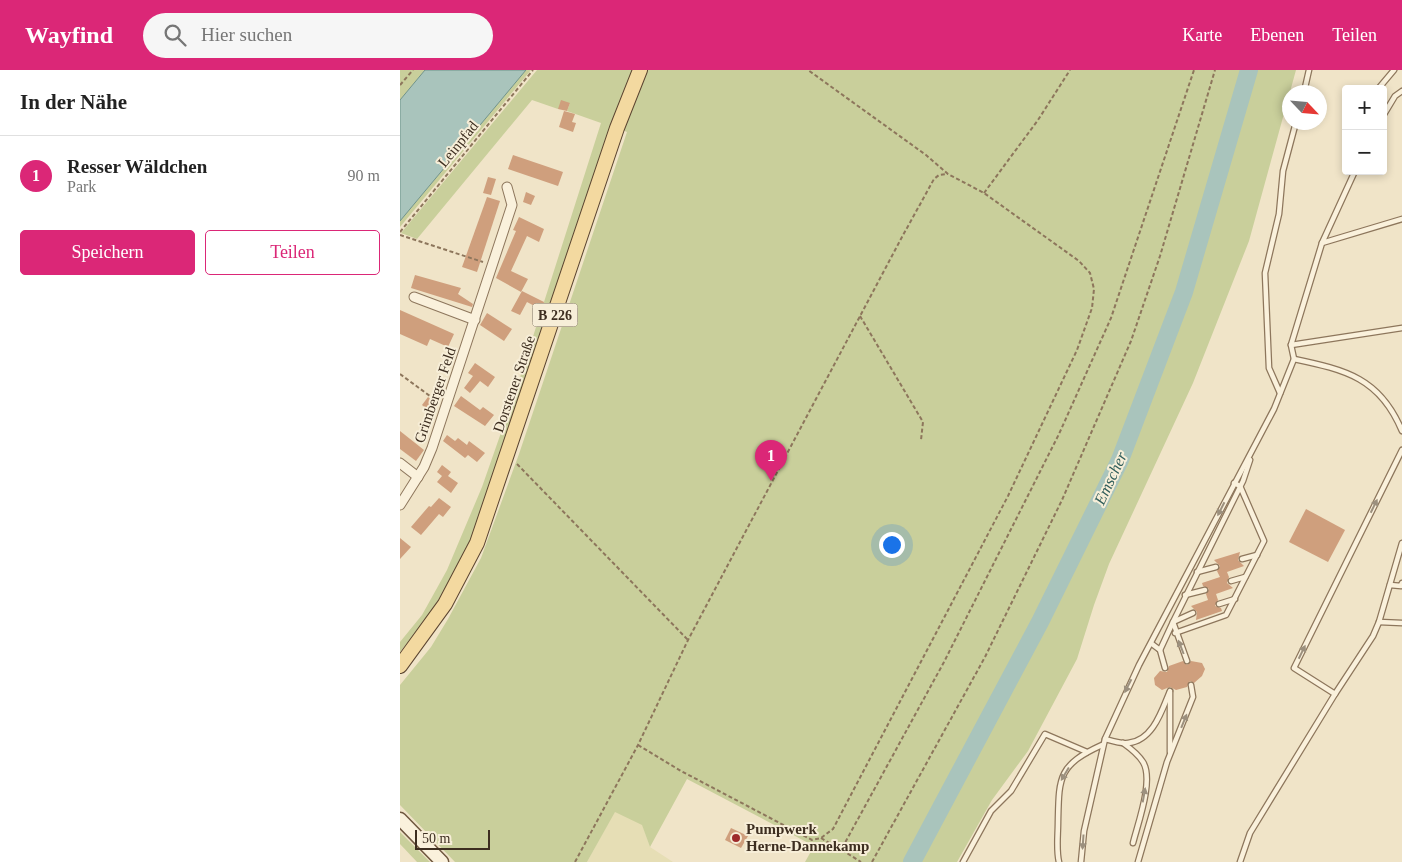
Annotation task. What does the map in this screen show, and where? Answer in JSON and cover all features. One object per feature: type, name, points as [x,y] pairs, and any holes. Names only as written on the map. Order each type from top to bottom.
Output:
[{"type":"main road","name":"Dorstener Straße","points":[[400,666],[445,604],[469,561],[508,455],[617,128],[640,70]]},
{"type":"main road","points":[[400,819],[442,862]]},
{"type":"street","name":"Grimberger Feld","points":[[400,505],[429,457],[446,408],[512,205],[507,187]]},
{"type":"street","points":[[414,297],[474,320]]},
{"type":"street","points":[[400,463],[418,477]]},
{"type":"lane","points":[[1306,85],[1310,70]]},
{"type":"lane","points":[[1381,85],[1394,70]]},
{"type":"lane","points":[[1387,109],[1395,96],[1402,91]]},
{"type":"lane","points":[[1280,393],[1269,368],[1264,273],[1279,214],[1283,170],[1294,130]]},
{"type":"lane","points":[[1160,650],[1240,486],[1253,451],[1294,359],[1291,345],[1322,243],[1353,175]]},
{"type":"lane","points":[[1322,243],[1402,219]]},
{"type":"lane","points":[[1291,345],[1402,328]]},
{"type":"lane","points":[[1294,359],[1345,371],[1363,380],[1379,392],[1402,431]]},
{"type":"lane","points":[[1335,694],[1294,668],[1402,450]]},
{"type":"lane","points":[[1081,862],[1084,831],[1102,745],[1127,688],[1152,644],[1234,482],[1253,451]]},
{"type":"lane","points":[[1175,633],[1226,615],[1264,541],[1240,486],[1234,482]]},
{"type":"lane","points":[[1240,862],[1250,834],[1335,694],[1373,636],[1379,622],[1402,542]]},
{"type":"lane","points":[[1242,559],[1257,555]]},
{"type":"lane","points":[[1197,572],[1216,568]]},
{"type":"lane","points":[[1231,581],[1246,577]]},
{"type":"lane","points":[[1390,585],[1401,586],[1402,583]]},
{"type":"lane","points":[[1185,596],[1205,590]]},
{"type":"lane","points":[[1219,604],[1234,599]]},
{"type":"lane","points":[[1173,622],[1193,613]]},
{"type":"lane","points":[[1173,622],[1175,633],[1186,661]]},
{"type":"lane","points":[[1379,622],[1402,623]]},
{"type":"lane","points":[[1152,644],[1160,650],[1165,668]]},
{"type":"lane","points":[[1138,862],[1170,756],[1193,697],[1191,685]]},
{"type":"lane","points":[[1105,739],[1123,743],[1138,740],[1149,732],[1170,691],[1170,756]]},
{"type":"lane","points":[[963,862],[991,811],[1011,791],[1044,734],[1087,752]]},
{"type":"lane","points":[[1123,743],[1139,756],[1147,772],[1145,792],[1134,843]]},
{"type":"lane","points":[[1059,862],[1060,780],[1067,768],[1087,752],[1102,745]]},
{"type":"path","points":[[400,85],[413,70]]},
{"type":"path","name":"Leinpfad","points":[[400,233],[534,70]]},
{"type":"path","points":[[638,745],[812,840],[821,838],[833,829],[1008,496],[1059,391],[1092,308],[1094,289],[1090,273],[1079,261],[984,193],[948,174],[926,155],[808,70]]},
{"type":"path","points":[[984,193],[1038,120],[1070,70]]},
{"type":"path","points":[[841,850],[944,662],[1059,434],[1111,318],[1194,70]]},
{"type":"path","points":[[872,862],[985,657],[1074,473],[1131,341],[1160,256],[1215,70]]},
{"type":"path","points":[[574,862],[638,745],[688,640],[934,179],[939,175],[948,174]]},
{"type":"path","points":[[400,233],[492,265]]},
{"type":"path","points":[[860,316],[923,422],[921,440]]},
{"type":"path","points":[[400,374],[446,408]]},
{"type":"path","points":[[508,455],[688,640]]},
{"type":"path","points":[[821,838],[861,862]]},
{"type":"shaded area","points":[[615,811],[642,824],[650,847],[673,862],[587,862]]},
{"type":"green space","points":[[400,70],[425,70],[400,100]]},
{"type":"green space","points":[[526,70],[531,70],[400,227],[400,221]]},
{"type":"green space","points":[[537,70],[1296,70],[1292,85],[1282,85],[1282,121],[1249,241],[1193,383],[1109,564],[1077,659],[1028,751],[992,800],[957,862],[805,862],[814,846],[687,779],[650,847],[642,825],[615,812],[587,862],[455,862],[400,805],[400,685],[431,647],[481,558],[519,454],[627,132],[613,126],[475,530],[460,563],[442,594],[423,623],[400,652],[400,642],[422,615],[447,570],[482,487],[516,390],[601,123],[567,111],[570,103],[558,109],[532,100],[417,239],[401,233]]},
{"type":"green space","points":[[400,832],[430,862],[417,862],[400,844]]},
{"type":"water","points":[[425,70],[526,70],[400,221],[400,100]]},
{"type":"building","points":[[561,100],[570,103],[567,111],[558,109]]},
{"type":"building","points":[[564,111],[575,114],[572,122],[576,123],[573,132],[559,127]]},
{"type":"building","points":[[513,155],[563,172],[558,186],[508,169]]},
{"type":"building","points":[[488,177],[496,179],[491,195],[483,193]]},
{"type":"building","points":[[526,192],[535,196],[531,205],[523,202]]},
{"type":"building","points":[[487,197],[500,201],[477,272],[462,267]]},
{"type":"building","points":[[519,217],[544,229],[539,242],[527,236],[511,271],[528,279],[521,292],[496,278],[516,231],[513,230]]},
{"type":"building","points":[[415,275],[461,288],[458,294],[473,304],[472,307],[411,288]]},
{"type":"building","points":[[522,291],[544,302],[542,310],[527,302],[520,315],[511,311]]},
{"type":"building","points":[[400,310],[454,334],[448,347],[430,339],[427,346],[400,334]]},
{"type":"building","points":[[487,313],[512,329],[504,341],[480,325]]},
{"type":"building","points":[[475,363],[495,377],[488,387],[480,381],[470,393],[464,388],[473,376],[468,373]]},
{"type":"building","points":[[461,396],[480,410],[483,407],[494,415],[485,426],[454,406]]},
{"type":"building","points":[[428,397],[435,403],[429,411],[422,405]]},
{"type":"building","points":[[400,431],[424,450],[416,461],[400,449]]},
{"type":"building","points":[[447,435],[455,441],[458,438],[467,445],[469,441],[485,453],[477,462],[468,455],[465,458],[443,441]]},
{"type":"building","points":[[442,465],[451,472],[448,476],[458,483],[451,493],[437,482],[442,476],[437,472]]},
{"type":"building","points":[[439,498],[451,507],[443,517],[439,514],[421,535],[411,527],[429,506],[431,507]]},
{"type":"building","points":[[1306,509],[1345,530],[1328,562],[1289,542]]},
{"type":"building","points":[[400,538],[411,547],[400,559]]},
{"type":"building","points":[[1240,552],[1238,560],[1244,566],[1227,572],[1229,577],[1227,583],[1233,588],[1216,594],[1218,600],[1215,606],[1221,608],[1222,611],[1196,620],[1197,612],[1191,606],[1208,600],[1206,594],[1209,589],[1203,586],[1202,583],[1220,577],[1217,571],[1220,566],[1214,560]]},
{"type":"building","points":[[1183,661],[1187,665],[1191,661],[1202,663],[1205,669],[1202,676],[1194,683],[1190,681],[1187,687],[1176,690],[1170,687],[1162,690],[1155,685],[1154,678],[1160,671],[1167,672],[1169,666]]},
{"type":"building","name":"Pumpwerk Herne-Dannekamp","points":[[731,828],[748,836],[741,848],[725,840]]},
{"type":"waterway","name":"Emscher","points":[[912,862],[1040,622],[1120,460],[1184,292],[1249,70]]},
{"type":"place","name":"Resser Wäldchen","points":[[771,481]]},
{"type":"place","name":"Pumpwerk Herne-Dannekamp","points":[[736,838]]}]
